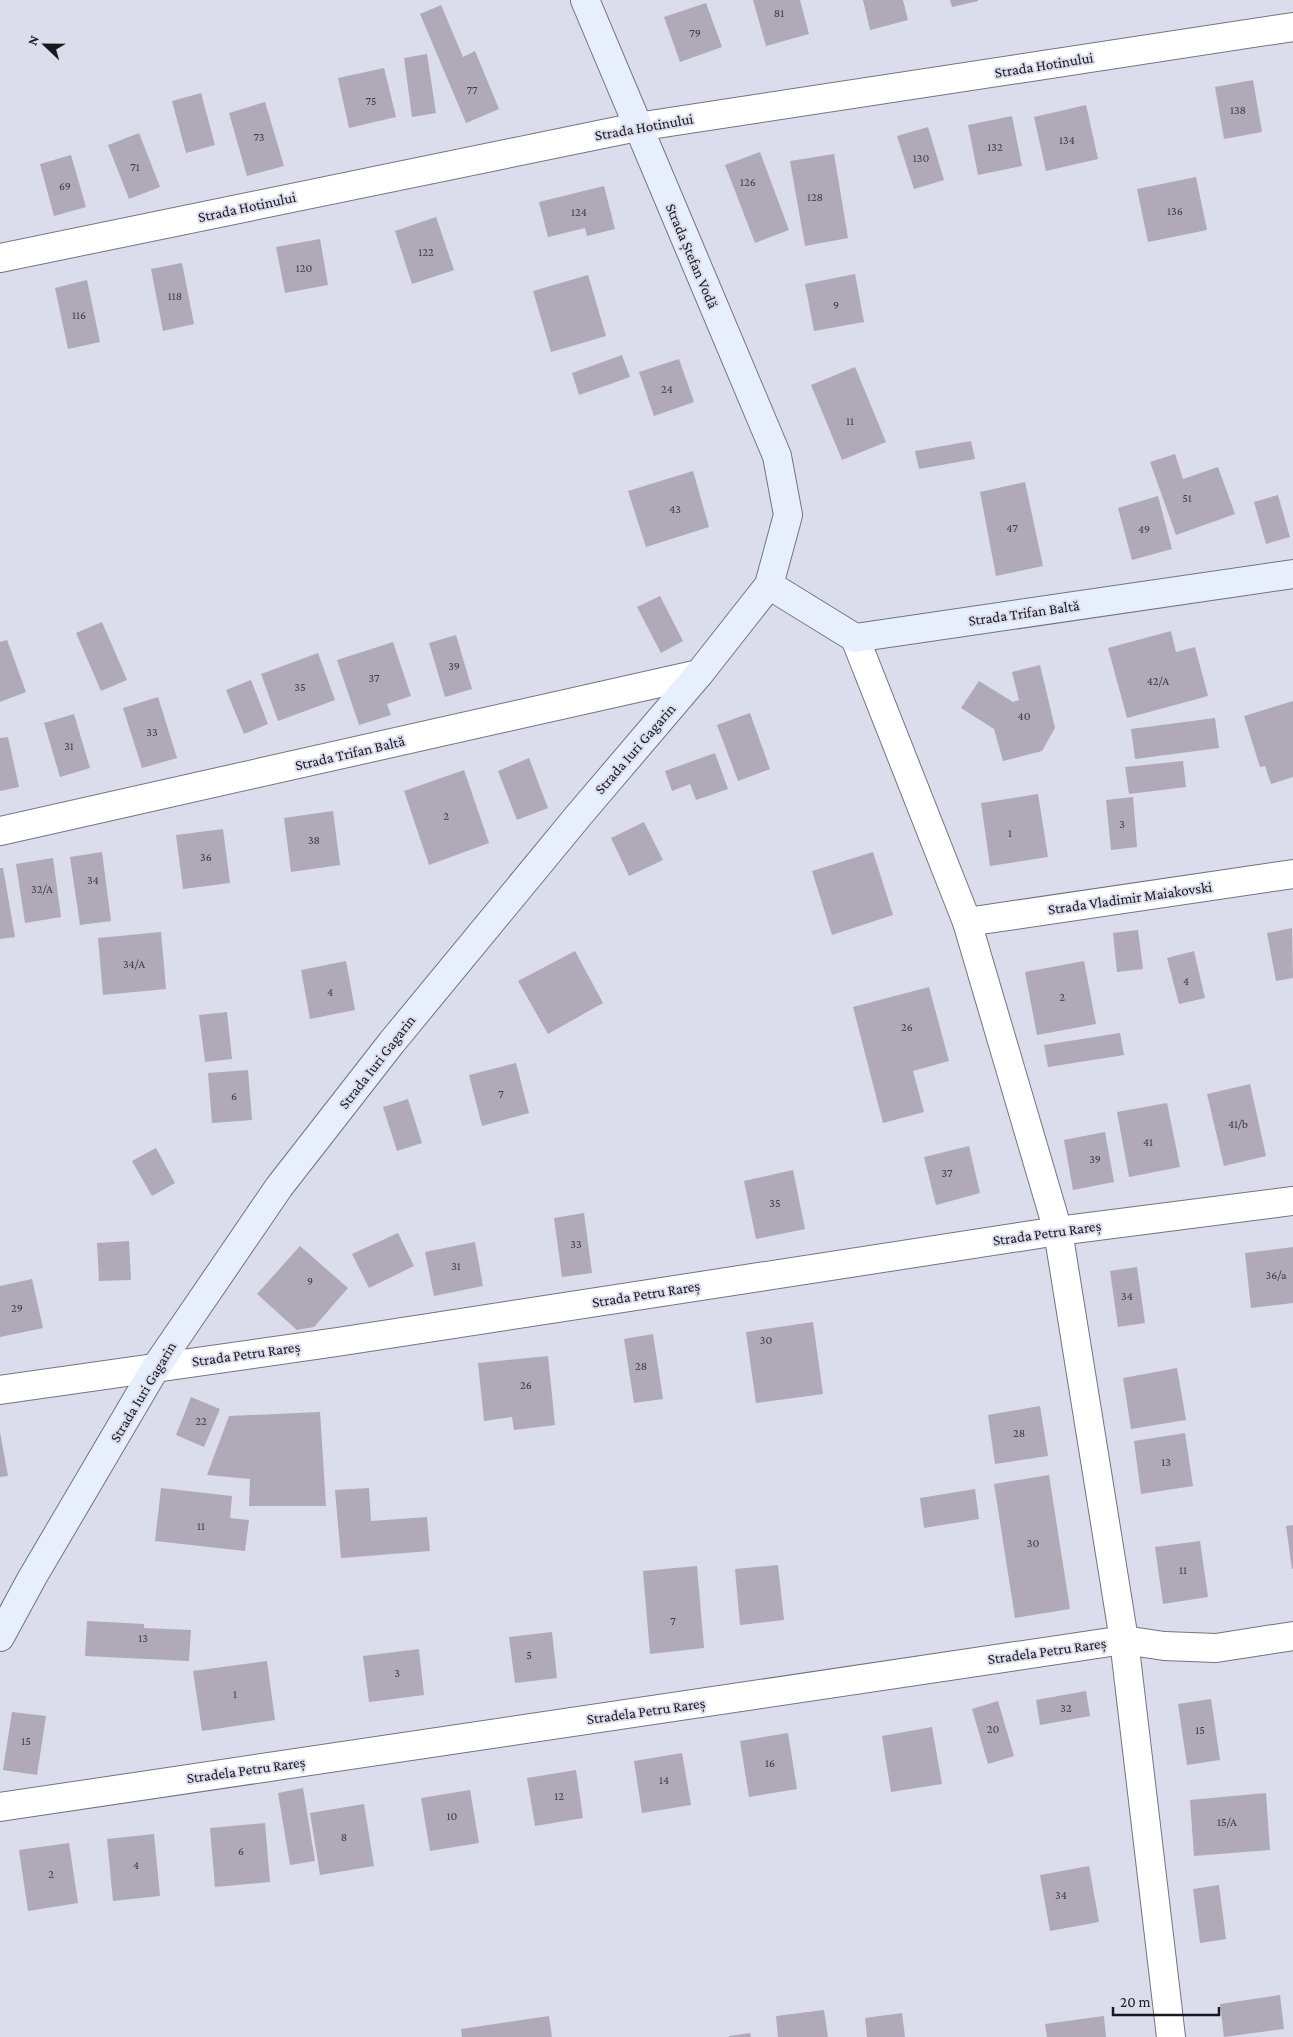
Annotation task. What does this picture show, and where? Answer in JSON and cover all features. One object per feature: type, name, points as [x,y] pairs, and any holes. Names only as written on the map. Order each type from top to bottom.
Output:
[{"type":"main road","name":"Strada Ștefan Vodă","points":[[585,0],[777,456],[788,515]]},
{"type":"main road","name":"Strada Iuri Gagarin","points":[[0,1638],[37,1570],[156,1367],[279,1187],[386,1049],[579,815],[699,674],[768,585],[788,515]]},
{"type":"main road","name":"Strada Trifan Baltă","points":[[855,638],[1293,574]]},
{"type":"main road","points":[[768,585],[855,638]]},
{"type":"street","name":"Strada Hotinului","points":[[0,258],[637,126],[1293,28]]},
{"type":"street","points":[[855,638],[967,922],[1058,1231],[1124,1640],[1171,2037]]},
{"type":"street","name":"Strada Trifan Baltă","points":[[0,831],[699,674]]},
{"type":"street","name":"Strada Vladimir Maiakovski","points":[[967,922],[1293,874]]},
{"type":"street","name":"Strada Petru Rareș","points":[[0,1390],[337,1342],[1058,1231],[1293,1202]]},
{"type":"street","name":"Stradela Petru Rareș","points":[[0,1807],[1124,1640],[1164,1646],[1216,1648],[1293,1636]]},
{"type":"building","points":[[753,0],[800,0],[809,34],[766,46]]},
{"type":"building","points":[[863,0],[903,0],[908,20],[870,30]]},
{"type":"building","points":[[950,0],[978,0],[978,1],[952,7]]},
{"type":"building","points":[[706,3],[722,47],[680,62],[664,17]]},
{"type":"building","points":[[441,5],[463,57],[475,51],[499,109],[466,123],[420,14]]},
{"type":"building","points":[[427,54],[436,113],[412,117],[404,58]]},
{"type":"building","points":[[384,68],[396,117],[349,128],[338,78]]},
{"type":"building","points":[[1253,80],[1262,132],[1224,139],[1215,87]]},
{"type":"building","points":[[201,93],[215,145],[186,153],[172,101]]},
{"type":"building","points":[[265,102],[284,166],[247,176],[229,113]]},
{"type":"building","points":[[1086,105],[1098,159],[1046,171],[1034,117]]},
{"type":"building","points":[[1012,116],[1022,166],[978,175],[968,125]]},
{"type":"building","points":[[928,127],[944,180],[914,189],[897,136]]},
{"type":"building","points":[[139,133],[160,187],[129,199],[108,145]]},
{"type":"building","points":[[760,152],[789,230],[755,243],[725,165]]},
{"type":"building","points":[[834,154],[848,238],[805,246],[790,161]]},
{"type":"building","points":[[71,155],[86,207],[54,216],[40,164]]},
{"type":"building","points":[[1196,177],[1207,230],[1148,242],[1137,189]]},
{"type":"building","points":[[604,186],[615,229],[587,236],[585,228],[548,237],[539,202]]},
{"type":"building","points":[[436,217],[454,270],[412,284],[395,231]]},
{"type":"building","points":[[320,239],[328,285],[285,293],[276,247]]},
{"type":"building","points":[[182,263],[194,324],[163,331],[151,269]]},
{"type":"building","points":[[855,274],[864,322],[814,331],[805,284]]},
{"type":"building","points":[[588,275],[606,336],[551,352],[533,291]]},
{"type":"building","points":[[87,280],[100,342],[68,349],[55,288]]},
{"type":"building","points":[[622,355],[630,377],[579,395],[572,373]]},
{"type":"building","points":[[679,359],[694,402],[654,416],[639,372]]},
{"type":"building","points":[[855,367],[886,442],[842,460],[811,385]]},
{"type":"building","points":[[971,441],[975,459],[919,469],[915,451]]},
{"type":"building","points":[[1175,454],[1183,479],[1218,467],[1235,514],[1176,535],[1150,462]]},
{"type":"building","points":[[693,471],[709,527],[646,547],[628,491]]},
{"type":"building","points":[[1025,482],[1043,566],[996,576],[980,492]]},
{"type":"building","points":[[1278,495],[1290,537],[1266,544],[1254,502]]},
{"type":"building","points":[[1158,496],[1172,549],[1132,560],[1118,508]]},
{"type":"building","points":[[660,596],[683,641],[661,653],[637,607]]},
{"type":"building","points":[[102,622],[127,680],[101,691],[76,633]]},
{"type":"building","points":[[1171,631],[1176,652],[1195,647],[1208,696],[1127,718],[1108,648]]},
{"type":"building","points":[[456,635],[472,689],[445,697],[429,643]]},
{"type":"building","points":[[7,640],[26,692],[0,702],[0,642]]},
{"type":"building","points":[[393,642],[411,696],[387,704],[391,715],[359,725],[337,660]]},
{"type":"building","points":[[318,653],[335,700],[278,721],[261,674]]},
{"type":"building","points":[[1040,665],[1055,728],[1042,751],[1003,761],[994,729],[961,708],[979,681],[1013,702],[1019,700],[1012,672]]},
{"type":"building","points":[[251,680],[268,724],[244,734],[226,690]]},
{"type":"building","points":[[158,697],[177,758],[142,768],[123,708]]},
{"type":"building","points":[[1293,701],[1293,777],[1271,784],[1265,766],[1260,767],[1244,716]]},
{"type":"building","points":[[750,713],[770,769],[738,781],[717,725]]},
{"type":"building","points":[[74,714],[90,768],[60,777],[44,723]]},
{"type":"building","points":[[1215,718],[1219,748],[1135,759],[1131,729]]},
{"type":"building","points":[[8,737],[19,787],[0,791],[0,738]]},
{"type":"building","points":[[715,753],[728,789],[696,800],[690,784],[672,791],[665,771]]},
{"type":"building","points":[[529,758],[548,808],[517,820],[498,771]]},
{"type":"building","points":[[1183,761],[1186,787],[1129,794],[1125,767]]},
{"type":"building","points":[[464,770],[489,843],[429,865],[404,791]]},
{"type":"building","points":[[1038,794],[1048,857],[990,866],[981,803]]},
{"type":"building","points":[[1133,797],[1137,847],[1111,850],[1106,800]]},
{"type":"building","points":[[333,811],[340,865],[291,872],[284,818]]},
{"type":"building","points":[[644,822],[663,860],[629,876],[611,838]]},
{"type":"building","points":[[223,829],[230,883],[183,889],[176,835]]},
{"type":"building","points":[[102,852],[111,921],[80,925],[70,857]]},
{"type":"building","points":[[873,852],[893,915],[832,935],[812,871]]},
{"type":"building","points":[[53,858],[61,917],[25,923],[16,864]]},
{"type":"building","points":[[0,868],[3,868],[15,937],[0,939]]},
{"type":"building","points":[[1292,928],[1293,978],[1276,981],[1267,933]]},
{"type":"building","points":[[1138,930],[1143,969],[1117,972],[1113,933]]},
{"type":"building","points":[[161,932],[166,989],[103,995],[98,938]]},
{"type":"building","points":[[575,951],[603,1003],[548,1034],[518,981]]},
{"type":"building","points":[[1194,951],[1205,998],[1179,1004],[1167,958]]},
{"type":"building","points":[[346,961],[355,1010],[310,1019],[301,970]]},
{"type":"building","points":[[1084,961],[1096,1024],[1037,1035],[1025,972]]},
{"type":"building","points":[[929,987],[949,1061],[913,1071],[924,1112],[883,1123],[853,1007]]},
{"type":"building","points":[[227,1012],[232,1059],[205,1062],[199,1015]]},
{"type":"building","points":[[1120,1033],[1124,1055],[1048,1067],[1044,1045]]},
{"type":"building","points":[[516,1063],[529,1113],[482,1126],[469,1075]]},
{"type":"building","points":[[248,1070],[252,1120],[212,1123],[208,1073]]},
{"type":"building","points":[[1250,1084],[1266,1156],[1224,1166],[1207,1094]]},
{"type":"building","points":[[408,1099],[422,1143],[397,1151],[383,1107]]},
{"type":"building","points":[[1167,1103],[1180,1167],[1129,1177],[1117,1112]]},
{"type":"building","points":[[1105,1132],[1114,1182],[1073,1190],[1064,1140]]},
{"type":"building","points":[[969,1146],[980,1193],[936,1205],[924,1157]]},
{"type":"building","points":[[156,1148],[175,1183],[152,1196],[132,1161]]},
{"type":"building","points":[[793,1170],[805,1229],[756,1239],[744,1181]]},
{"type":"building","points":[[584,1213],[592,1273],[562,1277],[554,1218]]},
{"type":"building","points":[[398,1233],[414,1266],[369,1288],[352,1254]]},
{"type":"building","points":[[129,1241],[131,1280],[99,1281],[97,1243]]},
{"type":"building","points":[[475,1242],[483,1286],[434,1296],[425,1252]]},
{"type":"building","points":[[300,1246],[348,1288],[314,1327],[297,1330],[257,1294]]},
{"type":"building","points":[[1293,1247],[1293,1303],[1251,1308],[1245,1253]]},
{"type":"building","points":[[1137,1267],[1145,1323],[1118,1327],[1110,1271]]},
{"type":"building","points":[[32,1279],[43,1328],[0,1337],[0,1286]]},
{"type":"building","points":[[813,1322],[823,1394],[756,1403],[746,1332]]},
{"type":"building","points":[[653,1334],[663,1399],[634,1403],[624,1339]]},
{"type":"building","points":[[548,1356],[555,1425],[514,1430],[512,1417],[484,1421],[478,1363]]},
{"type":"building","points":[[1177,1368],[1186,1420],[1131,1429],[1123,1378]]},
{"type":"building","points":[[191,1397],[220,1409],[204,1447],[176,1435]]},
{"type":"building","points":[[1040,1406],[1048,1456],[995,1464],[988,1415]]},
{"type":"building","points":[[320,1412],[326,1506],[249,1506],[250,1479],[207,1475],[229,1416]]},
{"type":"building","points":[[0,1432],[8,1476],[0,1477]]},
{"type":"building","points":[[1185,1433],[1193,1486],[1141,1494],[1134,1441]]},
{"type":"building","points":[[1049,1475],[1070,1609],[1015,1618],[994,1484]]},
{"type":"building","points":[[161,1488],[232,1496],[230,1518],[249,1520],[245,1551],[155,1541]]},
{"type":"building","points":[[369,1488],[371,1521],[427,1517],[430,1551],[341,1558],[335,1490]]},
{"type":"building","points":[[975,1489],[979,1519],[924,1528],[920,1498]]},
{"type":"building","points":[[1293,1525],[1293,1569],[1292,1569],[1286,1526]]},
{"type":"building","points":[[1200,1541],[1208,1597],[1163,1604],[1155,1547]]},
{"type":"building","points":[[778,1565],[784,1620],[740,1625],[735,1569]]},
{"type":"building","points":[[697,1566],[704,1648],[650,1654],[643,1571]]},
{"type":"building","points":[[87,1621],[144,1624],[144,1628],[191,1630],[189,1661],[85,1656]]},
{"type":"building","points":[[552,1632],[557,1678],[515,1683],[509,1637]]},
{"type":"building","points":[[419,1649],[424,1695],[369,1702],[363,1656]]},
{"type":"building","points":[[267,1661],[275,1720],[202,1731],[193,1671]]},
{"type":"building","points":[[1086,1691],[1090,1716],[1040,1725],[1036,1700]]},
{"type":"building","points":[[1211,1699],[1220,1760],[1187,1765],[1178,1704]]},
{"type":"building","points":[[998,1701],[1014,1756],[988,1764],[972,1709]]},
{"type":"building","points":[[12,1712],[46,1716],[37,1775],[3,1770]]},
{"type":"building","points":[[932,1727],[942,1784],[891,1792],[882,1736]]},
{"type":"building","points":[[788,1733],[797,1789],[749,1797],[740,1741]]},
{"type":"building","points":[[682,1753],[691,1805],[642,1813],[634,1761]]},
{"type":"building","points":[[576,1770],[583,1818],[535,1826],[527,1778]]},
{"type":"building","points":[[303,1788],[315,1861],[290,1865],[278,1793]]},
{"type":"building","points":[[470,1790],[479,1843],[430,1851],[421,1798]]},
{"type":"building","points":[[1266,1793],[1270,1850],[1194,1856],[1190,1800]]},
{"type":"building","points":[[364,1804],[374,1866],[320,1875],[310,1813]]},
{"type":"building","points":[[265,1823],[270,1882],[215,1887],[210,1828]]},
{"type":"building","points":[[154,1834],[160,1896],[113,1901],[107,1839]]},
{"type":"building","points":[[69,1843],[78,1903],[28,1911],[19,1850]]},
{"type":"building","points":[[1089,1866],[1099,1922],[1050,1931],[1040,1875]]},
{"type":"building","points":[[1219,1885],[1226,1939],[1200,1943],[1193,1889]]},
{"type":"building","points":[[1280,1995],[1284,2029],[1224,2037],[1220,2004]]},
{"type":"building","points":[[824,2010],[828,2037],[778,2037],[776,2016]]},
{"type":"building","points":[[902,2013],[905,2037],[867,2037],[865,2018]]},
{"type":"building","points":[[549,2016],[552,2037],[462,2037],[461,2029]]},
{"type":"building","points":[[1104,2016],[1106,2037],[1047,2037],[1045,2024]]},
{"type":"building","points":[[750,2033],[751,2037],[729,2037],[729,2036]]}]
